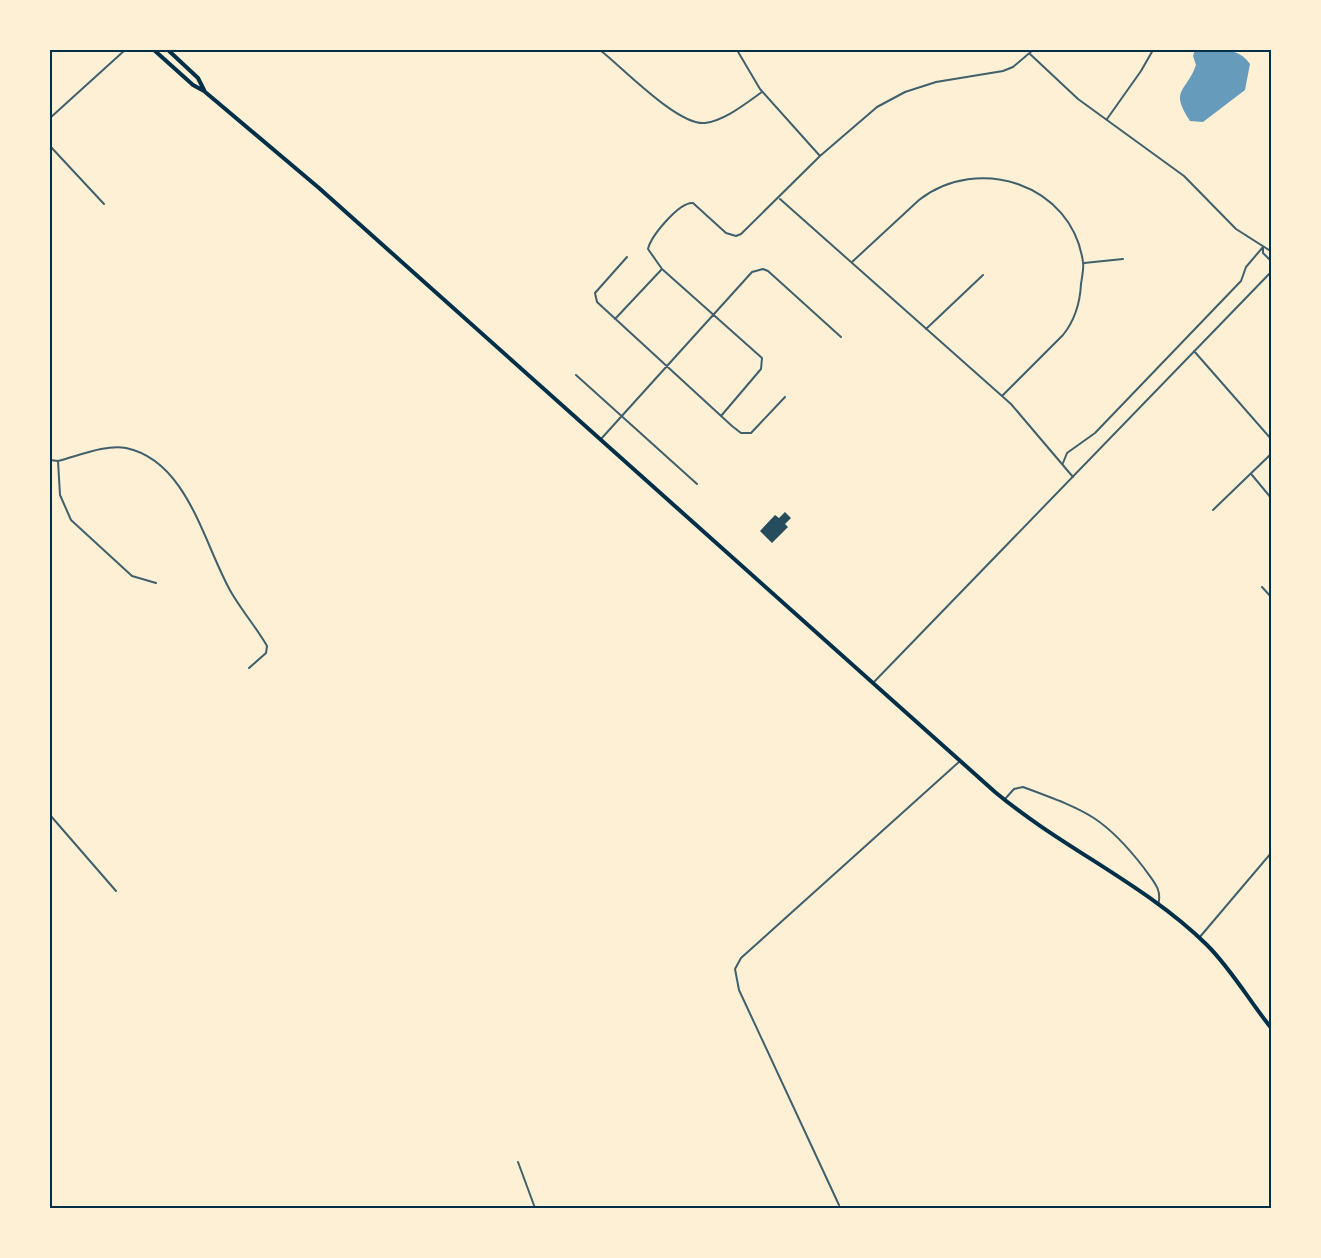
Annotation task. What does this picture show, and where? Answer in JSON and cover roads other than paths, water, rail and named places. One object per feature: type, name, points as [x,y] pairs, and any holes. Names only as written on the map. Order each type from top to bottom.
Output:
[{"type":"main road","points":[[154,50],[193,85],[204,91],[319,188],[1004,800],[1055,838],[1158,905],[1199,938],[1233,976],[1272,1029]]},
{"type":"main road","points":[[168,50],[198,78],[204,91]]},
{"type":"street","points":[[50,118],[125,50]]},
{"type":"street","points":[[600,50],[686,118],[704,123],[736,110],[762,92]]},
{"type":"street","points":[[737,50],[762,92],[820,156]]},
{"type":"street","points":[[721,416],[763,364],[762,358],[662,268],[648,249],[650,242],[681,206],[693,203],[726,233],[736,237],[779,199],[858,121],[905,92],[950,79],[994,75],[1013,67],[1033,50]]},
{"type":"street","points":[[1107,119],[1153,50]]},
{"type":"street","points":[[1030,54],[1078,99],[1184,176],[1236,229],[1272,252]]},
{"type":"street","points":[[50,146],[104,204]]},
{"type":"street","points":[[852,262],[929,192],[952,182],[988,177],[1016,182],[1048,201],[1071,229],[1084,263],[1080,302],[1071,325],[1002,396]]},
{"type":"street","points":[[779,199],[1002,396],[1073,477]]},
{"type":"street","points":[[1263,247],[1263,253],[1272,262]]},
{"type":"street","points":[[1063,463],[1067,453],[1095,433],[1241,281],[1246,267],[1263,247]]},
{"type":"street","points":[[627,257],[596,293],[597,302],[721,416],[741,433],[751,434],[785,397]]},
{"type":"street","points":[[1084,263],[1123,259]]},
{"type":"street","points":[[615,319],[662,268]]},
{"type":"street","points":[[601,439],[752,272],[763,269],[772,274],[841,337]]},
{"type":"street","points":[[873,683],[1272,271]]},
{"type":"street","points":[[926,329],[983,275]]},
{"type":"street","points":[[1194,351],[1272,440]]},
{"type":"street","points":[[576,375],[697,484]]},
{"type":"street","points":[[50,460],[58,462],[120,447],[142,455],[172,477],[184,493],[231,593],[267,646],[266,652],[249,668]]},
{"type":"street","points":[[1213,510],[1252,475],[1272,453]]},
{"type":"street","points":[[58,462],[62,502],[78,528],[132,576],[156,583]]},
{"type":"street","points":[[1252,475],[1272,499]]},
{"type":"street","points":[[1262,587],[1272,598]]},
{"type":"street","points":[[839,1205],[739,990],[735,969],[741,958],[960,761]]},
{"type":"street","points":[[1004,800],[1014,789],[1023,787],[1083,810],[1100,820],[1122,840],[1156,885],[1160,894],[1158,905]]},
{"type":"street","points":[[50,815],[116,891]]},
{"type":"street","points":[[1199,938],[1272,852]]},
{"type":"street","points":[[518,1162],[535,1209]]},
{"type":"water","points":[[1195,50],[1232,52],[1245,58],[1250,64],[1245,90],[1203,122],[1190,121],[1180,97],[1196,65],[1193,56]]}]
